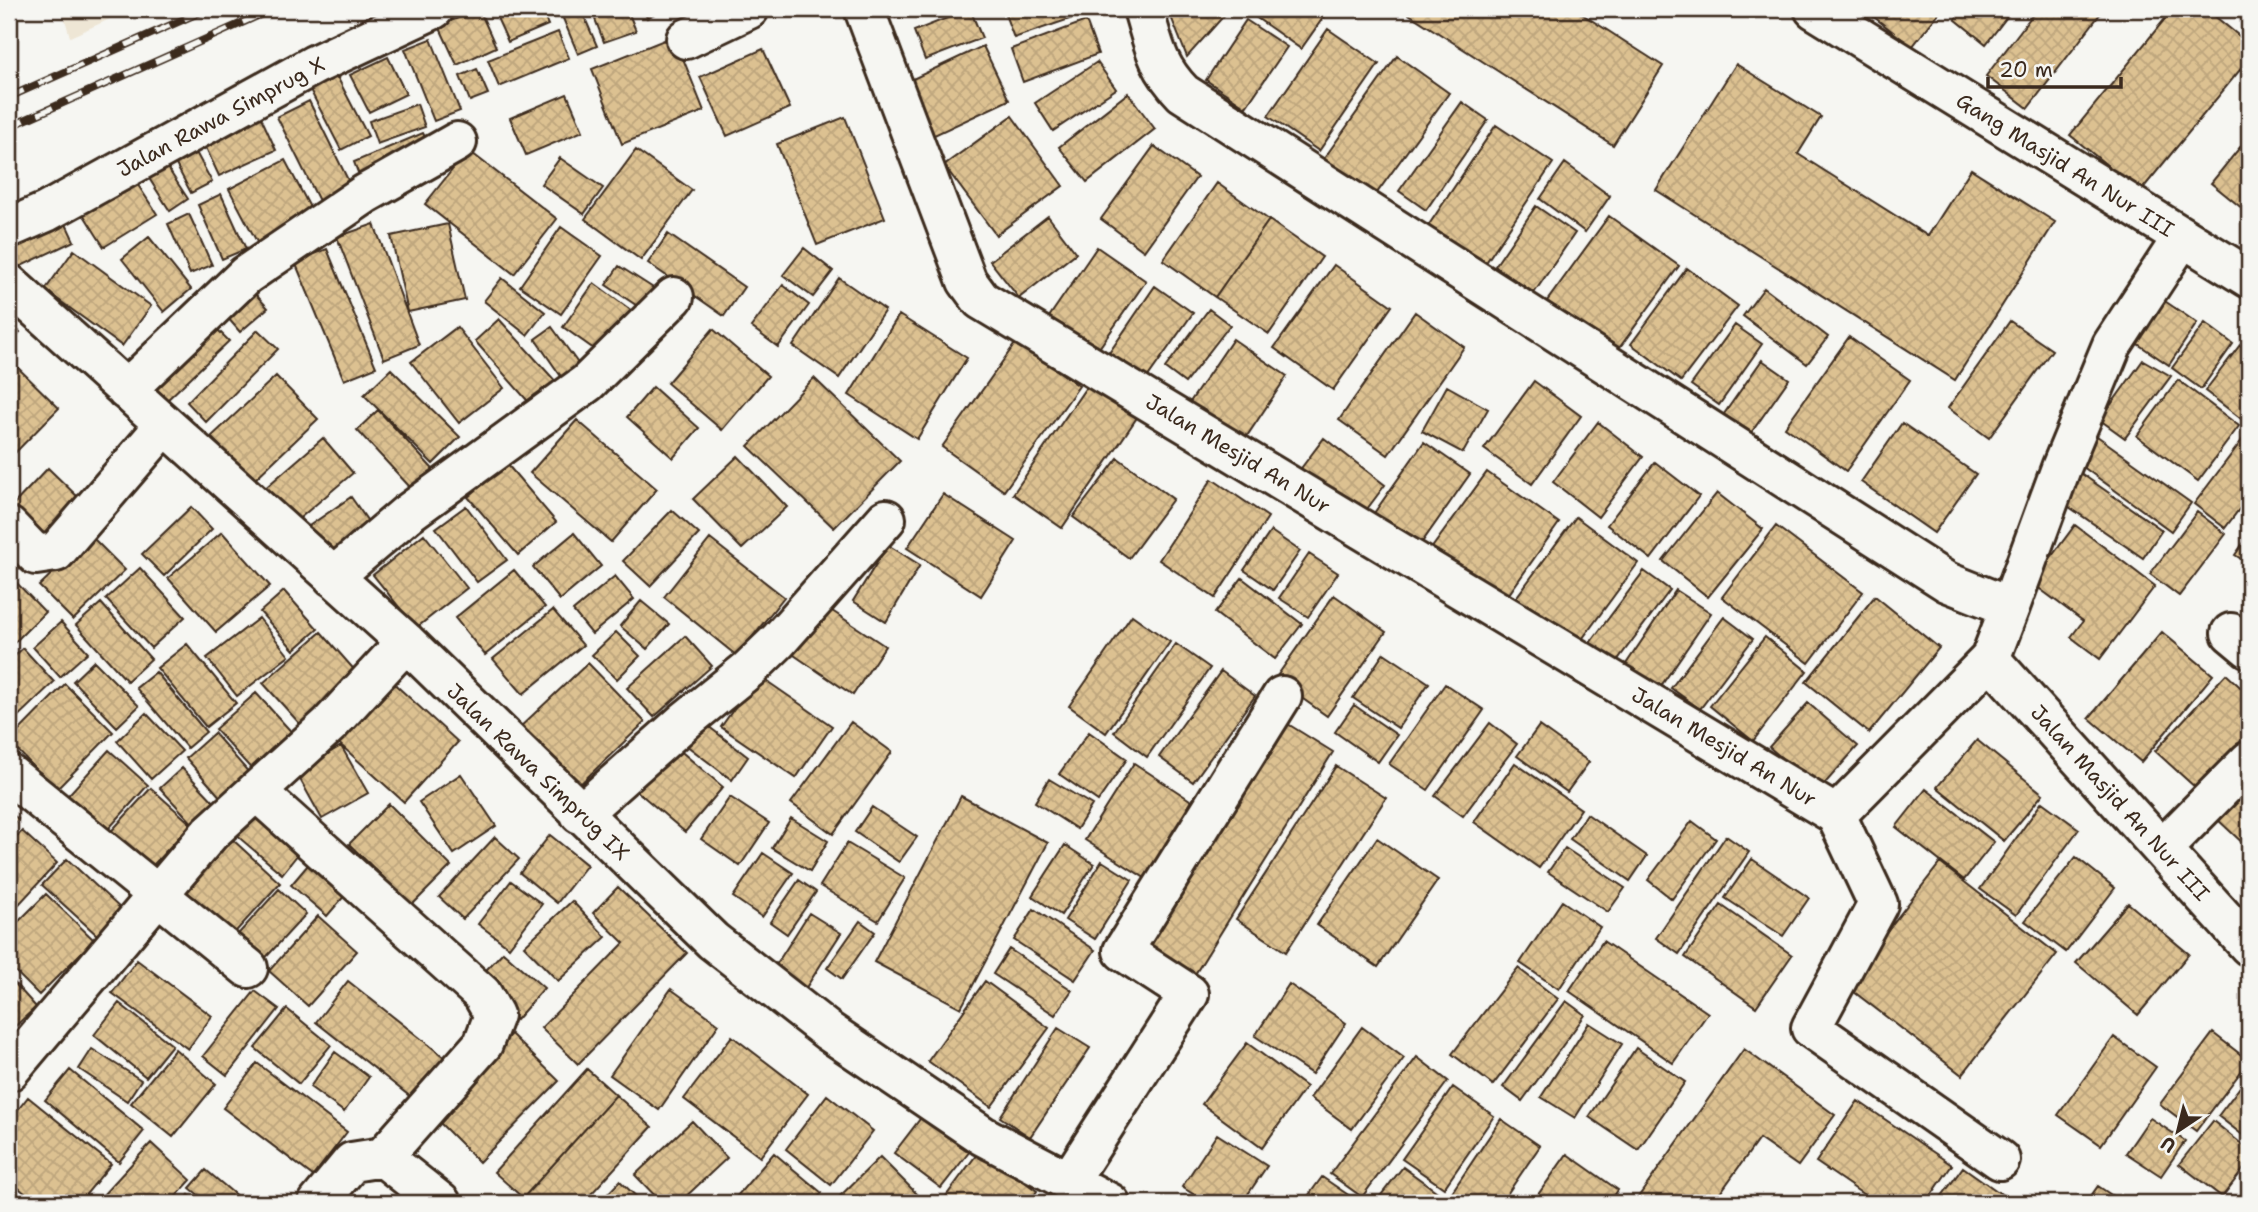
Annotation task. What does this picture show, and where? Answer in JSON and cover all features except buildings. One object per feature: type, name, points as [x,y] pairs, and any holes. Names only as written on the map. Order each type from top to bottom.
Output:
[{"type":"street","name":"Jalan Rawa Simprug X","points":[[9,228],[46,212],[314,65],[434,9]]},
{"type":"street","points":[[686,39],[749,9]]},
{"type":"street","name":"Jalan Mesjid An Nur","points":[[864,9],[967,281],[981,300],[1836,815],[1990,659],[2010,607]]},
{"type":"street","points":[[1143,9],[1159,61],[1167,77],[1183,93],[1947,582],[2010,607]]},
{"type":"street","name":"Gang Masjid An Nur III","points":[[1814,9],[2182,238],[2112,345],[2061,468],[2010,607]]},
{"type":"street","points":[[126,390],[246,275],[365,194],[457,142]]},
{"type":"street","points":[[2182,238],[2249,278]]},
{"type":"street","name":"Jalan Rawa Simprug IX","points":[[9,284],[406,642],[713,941],[828,1031],[994,1141],[1110,1203]]},
{"type":"street","points":[[333,577],[407,514],[587,383],[674,297]]},
{"type":"street","points":[[9,527],[36,555],[56,552],[165,425]]},
{"type":"street","points":[[580,814],[686,720],[749,669],[778,641],[886,519]]},
{"type":"street","points":[[9,1071],[210,833],[330,724],[406,642]]},
{"type":"street","name":"Jalan Masjid An Nur III","points":[[1990,659],[2249,946]]},
{"type":"street","points":[[1069,1181],[1189,994],[1123,951],[1282,696]]},
{"type":"street","points":[[2162,849],[2249,761]]},
{"type":"street","points":[[9,774],[247,968]]},
{"type":"street","points":[[256,791],[482,994],[494,1015],[483,1044],[383,1157],[352,1162],[318,1203]]},
{"type":"street","points":[[1836,815],[1878,905],[1811,1028],[2000,1160]]},
{"type":"street","points":[[383,1157],[441,1203]]},
{"type":"shaded area","points":[[62,9],[132,9],[70,37]]},
{"type":"railway","points":[[9,97],[207,9]]},
{"type":"railway","points":[[9,127],[273,9]]}]
